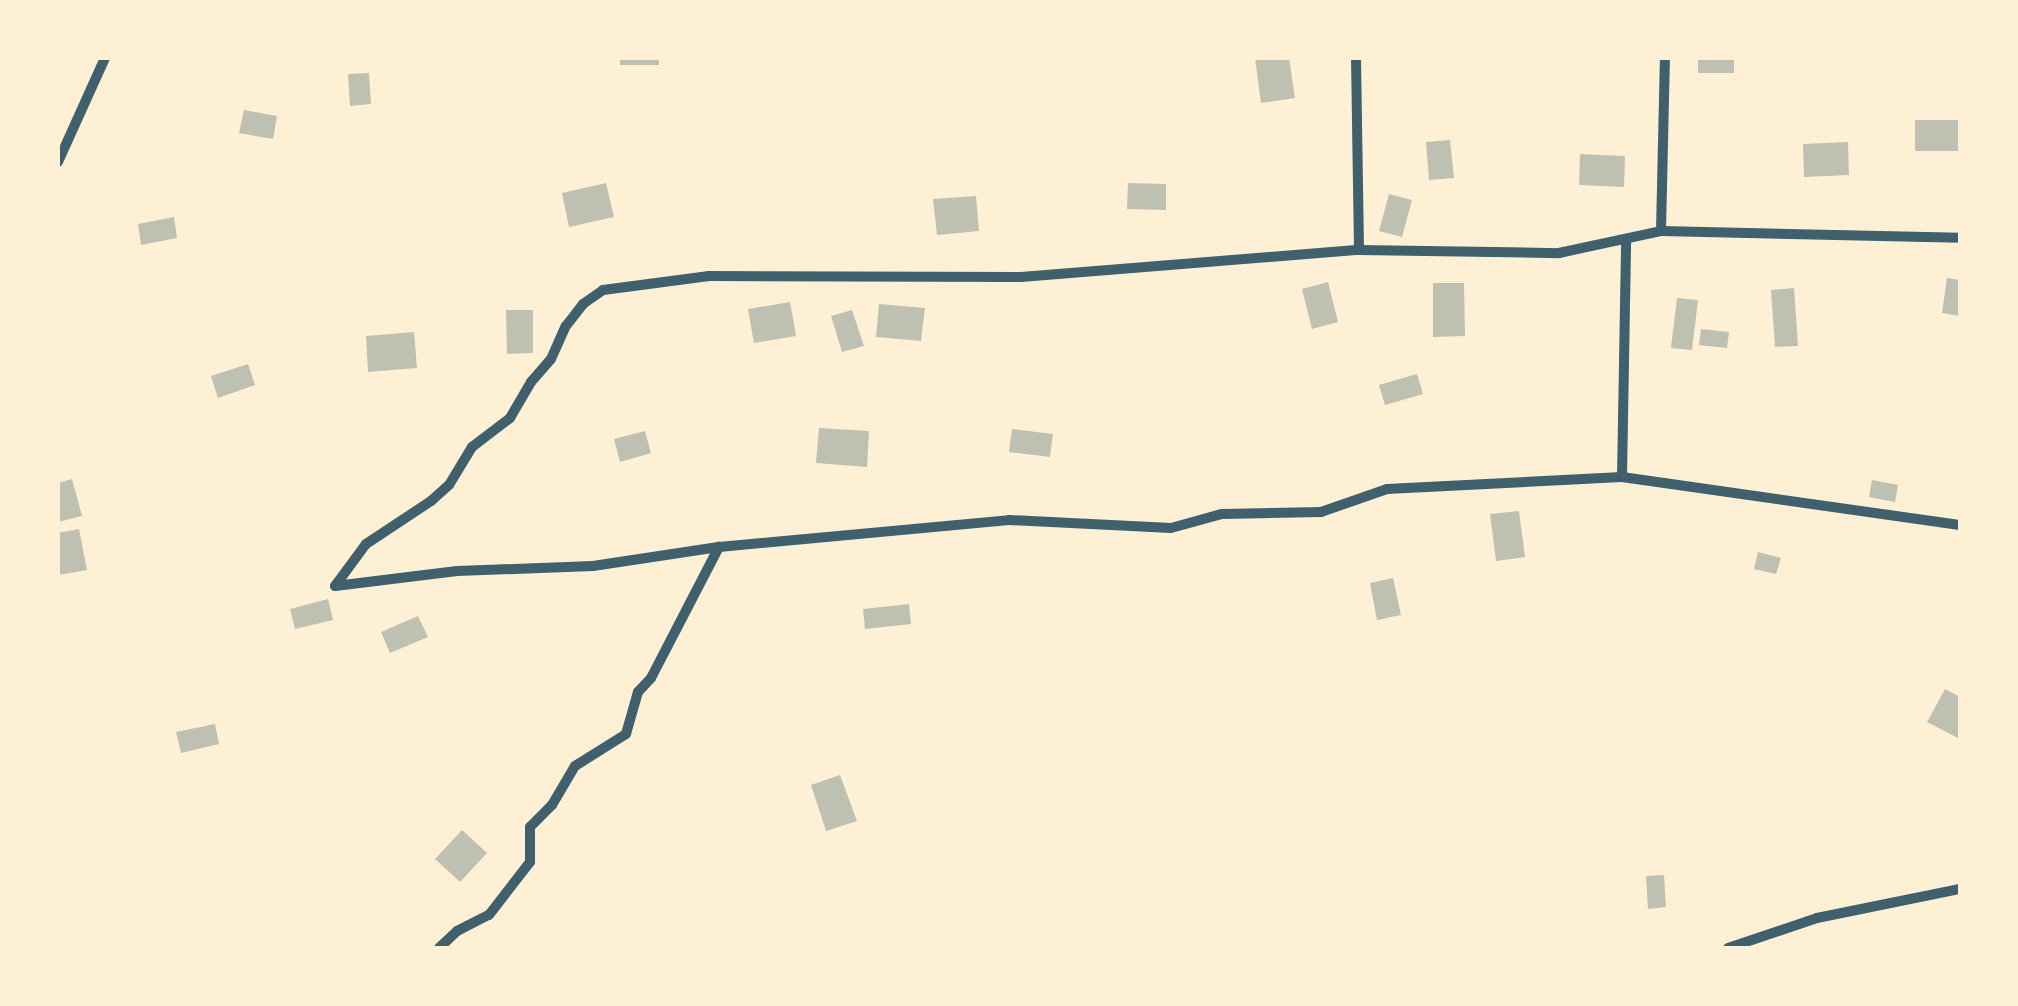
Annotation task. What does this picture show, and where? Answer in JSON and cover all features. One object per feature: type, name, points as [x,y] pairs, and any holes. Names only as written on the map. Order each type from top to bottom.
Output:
[{"type":"street","points":[[58,162],[105,58]]},
{"type":"street","points":[[1356,58],[1359,250]]},
{"type":"street","points":[[1662,231],[1665,58]]},
{"type":"street","points":[[1960,238],[1662,231],[1558,252],[1359,250],[1021,277],[709,276],[603,290],[583,304],[566,326],[550,360],[530,382],[510,418],[472,447],[449,485],[432,502],[366,544],[336,586],[456,571],[593,566],[719,547],[1008,520],[1171,528],[1222,514],[1321,512],[1387,490],[1622,477],[1960,525]]},
{"type":"street","points":[[1622,477],[1626,238]]},
{"type":"street","points":[[439,948],[457,931],[489,915],[530,862],[530,827],[552,805],[575,766],[626,734],[638,692],[650,678],[719,547]]},
{"type":"street","points":[[1733,948],[1817,918],[1960,888]]},
{"type":"building","points":[[620,58],[659,58],[659,65],[620,65]]},
{"type":"building","points":[[1255,58],[1289,58],[1295,98],[1261,103]]},
{"type":"building","points":[[1698,58],[1734,58],[1734,73],[1698,73]]},
{"type":"building","points":[[369,73],[371,104],[350,106],[348,74]]},
{"type":"building","points":[[244,110],[277,116],[273,139],[239,133]]},
{"type":"building","points":[[1915,120],[1960,120],[1960,151],[1915,151]]},
{"type":"building","points":[[1450,140],[1454,178],[1429,180],[1426,142]]},
{"type":"building","points":[[1848,142],[1849,175],[1804,177],[1803,144]]},
{"type":"building","points":[[1580,154],[1625,156],[1624,187],[1579,185]]},
{"type":"building","points":[[606,183],[614,217],[569,227],[562,193]]},
{"type":"building","points":[[1128,183],[1166,184],[1166,210],[1127,209]]},
{"type":"building","points":[[1389,194],[1412,200],[1402,237],[1379,231]]},
{"type":"building","points":[[976,196],[979,231],[937,235],[933,199]]},
{"type":"building","points":[[174,217],[177,238],[141,245],[138,224]]},
{"type":"building","points":[[1947,278],[1960,280],[1960,316],[1942,313]]},
{"type":"building","points":[[1328,282],[1338,322],[1312,329],[1302,289]]},
{"type":"building","points":[[1433,283],[1464,283],[1465,336],[1433,337]]},
{"type":"building","points":[[1794,288],[1798,346],[1775,347],[1771,290]]},
{"type":"building","points":[[1677,298],[1698,300],[1692,350],[1671,348]]},
{"type":"building","points":[[790,302],[796,336],[754,343],[748,309]]},
{"type":"building","points":[[879,304],[925,308],[921,341],[876,337]]},
{"type":"building","points":[[506,310],[533,310],[533,353],[507,354]]},
{"type":"building","points":[[852,310],[864,346],[842,352],[831,316]]},
{"type":"building","points":[[1701,329],[1729,332],[1727,348],[1699,345]]},
{"type":"building","points":[[414,332],[417,368],[368,372],[366,336]]},
{"type":"building","points":[[248,364],[255,385],[218,398],[211,376]]},
{"type":"building","points":[[1417,374],[1423,394],[1385,405],[1379,385]]},
{"type":"building","points":[[819,428],[869,431],[867,467],[816,463]]},
{"type":"building","points":[[1012,429],[1053,434],[1050,457],[1009,452]]},
{"type":"building","points":[[645,431],[651,453],[620,462],[614,439]]},
{"type":"building","points":[[72,479],[82,516],[58,522],[58,483]]},
{"type":"building","points":[[1872,480],[1898,485],[1895,502],[1869,497]]},
{"type":"building","points":[[1519,511],[1525,557],[1496,561],[1490,514]]},
{"type":"building","points":[[79,529],[87,570],[58,575],[58,533]]},
{"type":"building","points":[[1758,552],[1781,558],[1776,574],[1754,569]]},
{"type":"building","points":[[1393,578],[1401,615],[1377,620],[1370,583]]},
{"type":"building","points":[[328,599],[333,620],[295,629],[290,609]]},
{"type":"building","points":[[909,604],[911,624],[865,629],[863,609]]},
{"type":"building","points":[[418,616],[428,637],[390,653],[381,632]]},
{"type":"building","points":[[1945,689],[1960,697],[1960,739],[1927,722]]},
{"type":"building","points":[[215,724],[219,744],[181,753],[176,732]]},
{"type":"building","points":[[840,775],[857,821],[826,831],[811,785]]},
{"type":"building","points":[[462,830],[487,853],[460,882],[435,859]]},
{"type":"building","points":[[1664,875],[1666,907],[1648,909],[1646,876]]}]
